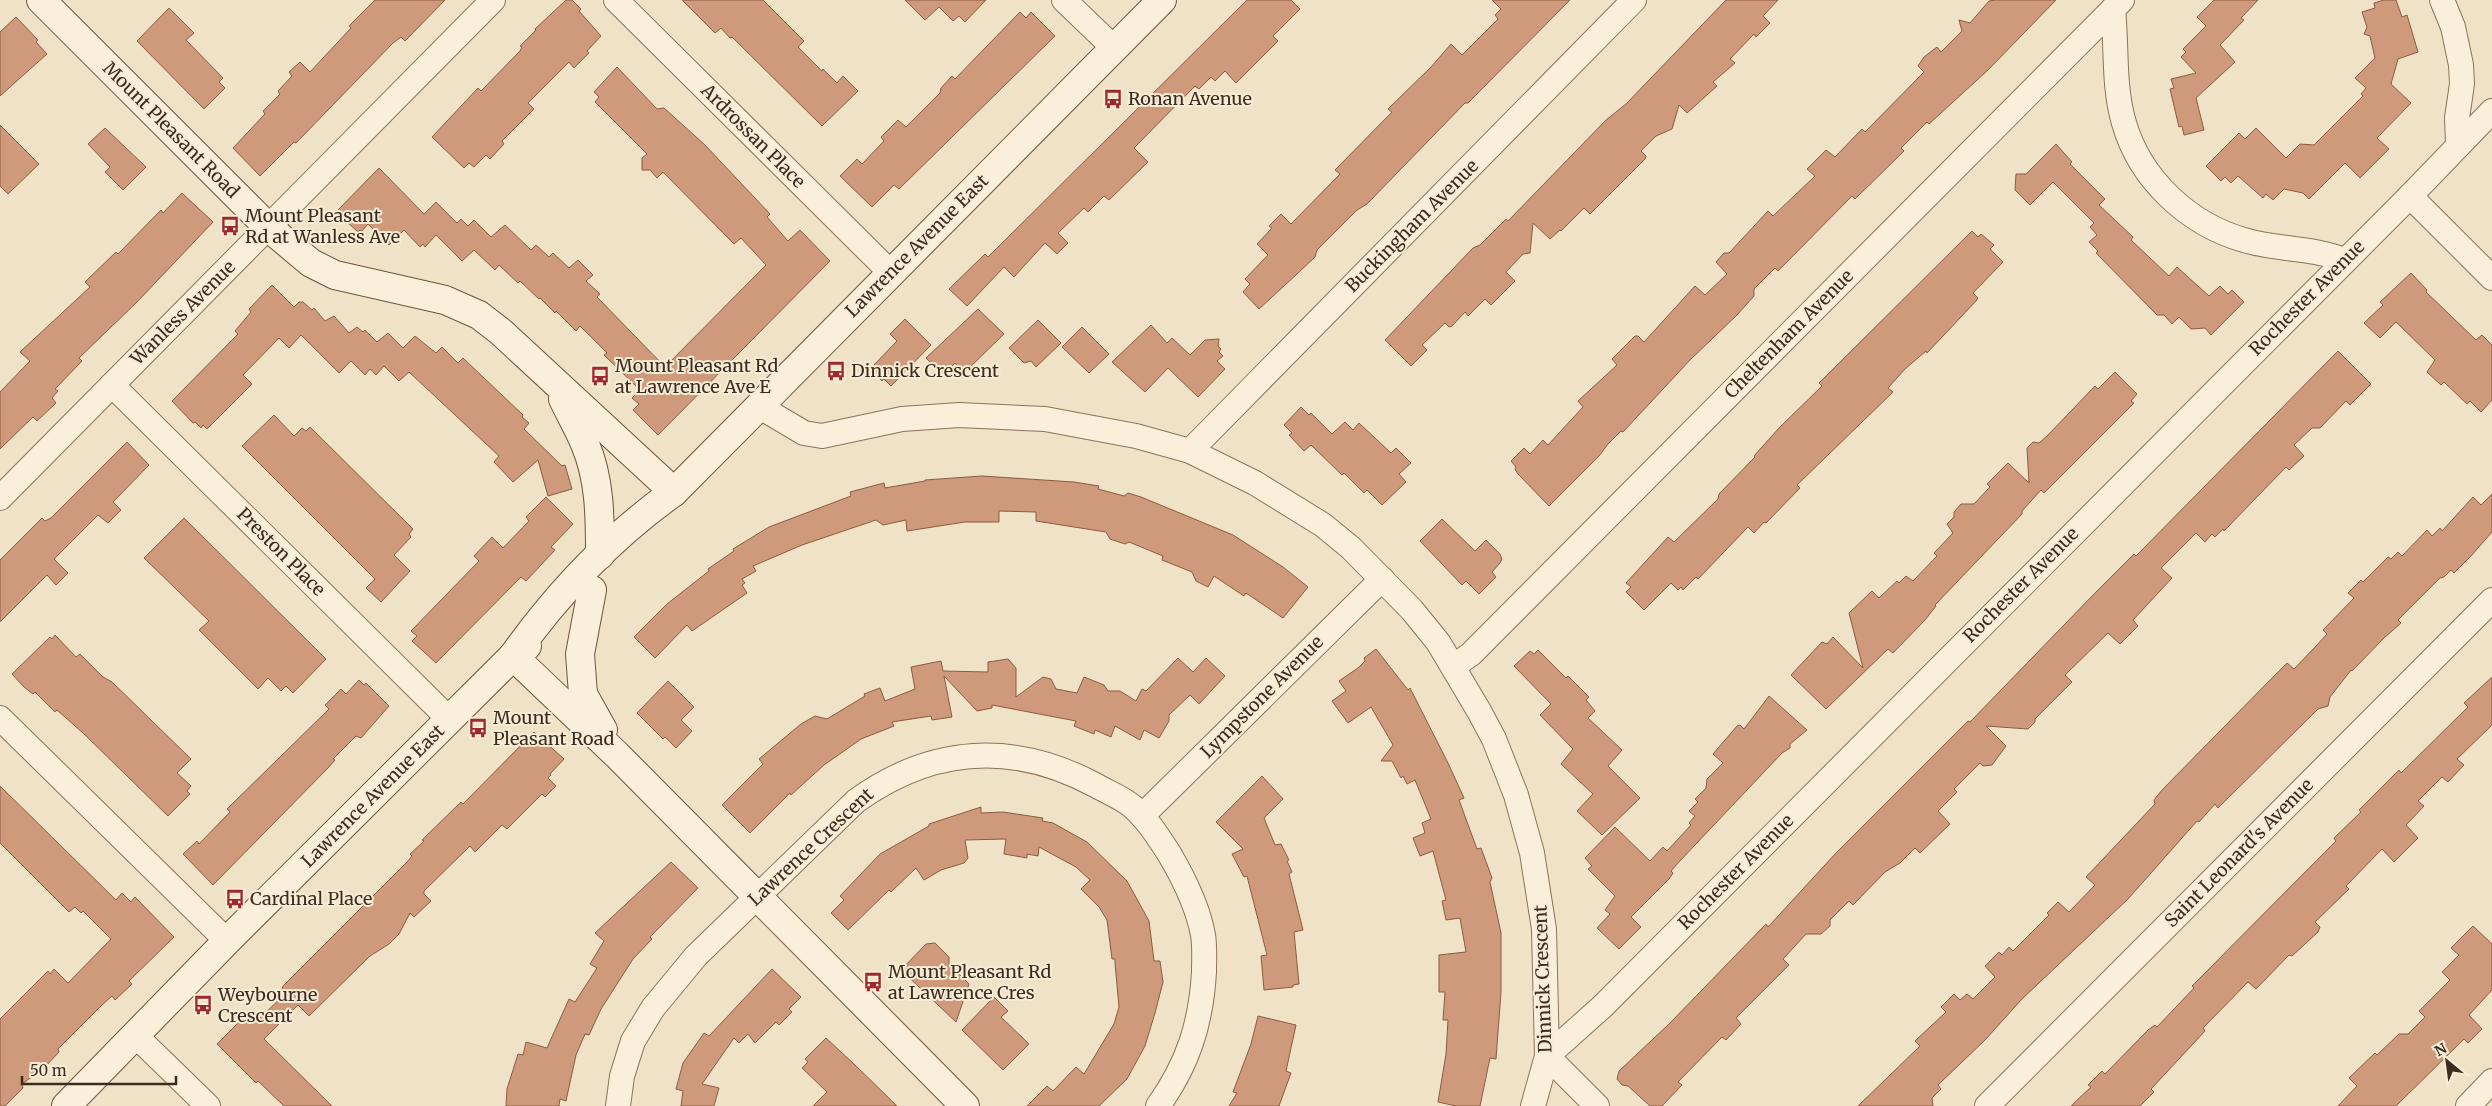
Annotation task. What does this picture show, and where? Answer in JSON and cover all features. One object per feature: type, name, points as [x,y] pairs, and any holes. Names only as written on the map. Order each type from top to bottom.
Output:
[{"type":"main road","name":"Mount Pleasant Road","points":[[41,0],[268,226],[311,263],[335,275],[430,296],[479,315],[501,332],[555,384],[674,492]]},
{"type":"main road","name":"Lawrence Avenue East","points":[[66,1106],[227,941],[513,656],[541,616],[600,555],[641,516],[674,492],[890,272],[1162,0]]},
{"type":"main road","points":[[555,384],[585,444],[594,474],[600,516],[600,555]]},
{"type":"main road","name":"Lawrence Avenue East","points":[[513,656],[552,630],[592,590],[650,529],[674,492]]},
{"type":"main road","points":[[592,590],[580,654],[584,694],[617,755]]},
{"type":"main road","points":[[513,656],[617,755],[965,1106]]},
{"type":"street","name":"Wanless Avenue","points":[[0,498],[493,0]]},
{"type":"street","name":"Ardrossan Place","points":[[616,0],[890,272]]},
{"type":"street","points":[[1064,0],[1114,48]]},
{"type":"street","name":"Buckingham Avenue","points":[[1190,451],[1634,0]]},
{"type":"street","points":[[2442,0],[2454,27],[2460,57],[2462,84],[2458,118],[2458,145]]},
{"type":"street","points":[[2118,5],[2118,91],[2124,123],[2140,161],[2164,192],[2193,218],[2229,236],[2257,244],[2301,248],[2344,260]]},
{"type":"street","name":"Cheltenham Avenue","points":[[1454,666],[1471,654],[2118,5]]},
{"type":"street","name":"Rochester Avenue","points":[[1547,1056],[1603,1006],[2344,260],[2410,196],[2492,111]]},
{"type":"street","points":[[2410,196],[2492,278]]},
{"type":"street","name":"Preston Place","points":[[112,385],[450,720]]},
{"type":"street","name":"Dinnick Crescent","points":[[760,406],[804,433],[822,436],[902,419],[959,415],[1045,419],[1097,427],[1190,451],[1256,483],[1323,525],[1351,548],[1382,579],[1438,642],[1480,711],[1508,772],[1532,853],[1544,929],[1547,1056],[1533,1106]]},
{"type":"street","name":"Lympstone Avenue","points":[[1142,816],[1382,579]]},
{"type":"street","name":"Saint Leonard's Avenue","points":[[1986,1106],[2492,600]]},
{"type":"street","points":[[0,718],[227,941]]},
{"type":"street","name":"Lawrence Crescent","points":[[618,1106],[622,1076],[633,1040],[642,1023],[696,956],[856,801],[890,779],[933,763],[963,757],[1000,755],[1029,759],[1080,777],[1132,806],[1159,837],[1179,871],[1203,935],[1201,1010],[1186,1060],[1174,1084],[1158,1106]]},
{"type":"street","points":[[135,1035],[208,1106]]},
{"type":"street","points":[[1547,1056],[1596,1106]]},
{"type":"street","points":[[2468,1106],[2492,1081]]},
{"type":"building","points":[[375,0],[445,0],[405,41],[401,37],[393,43],[296,143],[294,142],[260,176],[233,148],[265,114],[263,111],[280,94],[278,91],[292,76],[289,72],[300,62],[310,72],[351,28],[349,26]]},
{"type":"building","points":[[566,0],[572,0],[581,9],[579,11],[601,36],[587,51],[589,53],[574,68],[569,62],[528,103],[534,109],[502,141],[504,144],[490,159],[486,155],[474,167],[469,163],[464,168],[432,137],[478,88],[481,91],[520,51],[522,47],[520,46],[535,29]]},
{"type":"building","points":[[682,0],[763,0],[804,41],[798,47],[822,71],[823,69],[837,83],[843,76],[858,91],[822,126],[732,37],[730,38],[721,28],[715,33]]},
{"type":"building","points":[[905,0],[986,0],[965,22],[959,16],[953,21],[939,7],[925,20]]},
{"type":"building","points":[[1247,0],[1291,0],[1300,9],[1273,36],[1278,41],[1236,83],[1225,71],[1215,81],[1211,77],[1199,89],[1195,86],[1134,148],[1148,162],[1109,200],[1104,196],[1088,212],[1084,208],[1058,233],[1068,243],[1057,254],[1045,243],[1014,277],[1004,267],[967,306],[949,289],[985,254],[988,257]]},
{"type":"building","points":[[1492,0],[1570,0],[1468,103],[1465,103],[1367,204],[1357,210],[1317,250],[1315,257],[1259,309],[1243,292],[1250,284],[1245,279],[1268,255],[1257,244],[1272,228],[1269,226],[1281,214],[1291,224],[1340,174],[1335,170],[1392,112],[1388,109],[1431,67],[1451,44],[1462,55],[1498,19],[1495,15],[1501,9]]},
{"type":"building","points":[[1726,0],[1778,0],[1763,16],[1770,23],[1756,37],[1754,34],[1730,59],[1735,63],[1713,82],[1717,86],[1687,113],[1679,105],[1672,129],[1656,136],[1641,151],[1646,156],[1645,159],[1590,214],[1584,208],[1550,239],[1533,223],[1530,253],[1523,254],[1506,272],[1515,281],[1491,305],[1485,299],[1468,316],[1465,312],[1452,326],[1449,327],[1445,323],[1422,345],[1427,350],[1411,366],[1385,340],[1473,248],[1480,245],[1506,219],[1508,221],[1606,120],[1626,104]]},
{"type":"building","points":[[2056,0],[1988,70],[1929,124],[1927,122],[1901,148],[1904,151],[1855,199],[1852,196],[1778,271],[1775,268],[1754,289],[1754,296],[1737,315],[1690,360],[1623,432],[1621,431],[1608,444],[1599,456],[1549,506],[1518,474],[1515,469],[1516,467],[1511,461],[1524,448],[1530,454],[1543,440],[1548,445],[1583,407],[1578,401],[1617,365],[1612,359],[1635,336],[1638,336],[1644,342],[1695,286],[1705,295],[1727,274],[1716,262],[1724,253],[1729,253],[1768,211],[1773,216],[1815,176],[1807,169],[1826,150],[1835,157],[1862,129],[1865,132],[1924,72],[1918,66],[1924,57],[1937,47],[1941,52],[1962,31],[1959,20],[1970,23],[1989,1]]},
{"type":"building","points":[[2214,0],[2258,0],[2241,18],[2244,20],[2220,45],[2235,62],[2196,98],[2204,130],[2184,135],[2182,126],[2179,127],[2170,89],[2174,88],[2171,79],[2196,73],[2181,57],[2186,52],[2183,49],[2206,26],[2197,17]]},
{"type":"building","points":[[2384,0],[2396,0],[2402,17],[2407,15],[2418,52],[2398,59],[2391,84],[2411,103],[2377,138],[2389,149],[2360,178],[2345,163],[2309,199],[2303,193],[2284,189],[2273,200],[2266,194],[2263,198],[2238,176],[2231,183],[2225,177],[2221,181],[2206,166],[2239,133],[2245,139],[2256,128],[2286,158],[2300,144],[2314,145],[2363,96],[2361,94],[2366,88],[2355,78],[2375,58],[2370,36],[2364,34],[2367,27],[2362,12],[2375,8],[2374,3]]},
{"type":"building","points":[[169,8],[194,33],[186,40],[223,78],[219,82],[225,88],[204,109],[137,41]]},
{"type":"building","points":[[1020,12],[1026,18],[1031,12],[1055,36],[899,189],[894,185],[872,207],[840,176],[857,159],[862,164],[884,141],[881,137],[898,120],[906,127],[940,93],[941,88],[952,76],[955,79]]},
{"type":"building","points":[[16,17],[38,40],[36,42],[47,54],[0,96],[0,32]]},
{"type":"building","points":[[617,67],[657,109],[664,108],[705,145],[770,214],[767,217],[788,241],[800,230],[830,261],[658,435],[633,410],[639,404],[632,398],[640,390],[604,355],[607,353],[580,326],[576,331],[556,311],[555,313],[540,298],[520,281],[518,283],[499,265],[495,270],[474,250],[462,261],[436,235],[425,247],[423,244],[420,247],[404,230],[389,245],[368,224],[361,232],[360,230],[358,232],[336,212],[379,168],[424,214],[436,202],[457,223],[461,219],[468,226],[474,220],[491,237],[505,225],[531,250],[536,245],[549,257],[553,253],[569,268],[578,260],[593,275],[586,281],[600,294],[597,297],[665,367],[766,265],[741,238],[734,244],[663,172],[657,178],[650,170],[642,170],[642,158],[647,154],[595,102],[599,97],[594,92]]},
{"type":"building","points":[[0,125],[39,164],[8,194],[0,186]]},
{"type":"building","points":[[105,128],[146,167],[123,190],[105,172],[110,167],[88,144]]},
{"type":"building","points":[[2056,144],[2072,162],[2070,164],[2105,199],[2099,205],[2133,237],[2131,240],[2169,276],[2177,267],[2209,296],[2220,286],[2228,294],[2232,290],[2244,302],[2211,335],[2205,328],[2191,329],[2179,317],[2172,324],[2164,315],[2157,315],[2096,253],[2098,251],[2089,242],[2097,235],[2090,227],[2094,223],[2053,182],[2030,205],[2015,190],[2016,174],[2026,174]]},
{"type":"building","points":[[182,193],[213,222],[137,302],[79,358],[82,361],[55,389],[58,391],[52,398],[56,403],[37,421],[33,417],[0,449],[0,392],[30,361],[20,352],[90,287],[85,282],[116,252],[118,254],[161,210],[163,213]]},
{"type":"building","points":[[1972,231],[1978,237],[1981,234],[1994,245],[1990,249],[2003,262],[1973,293],[1978,298],[1976,301],[1927,353],[1926,351],[1905,369],[1888,388],[1893,392],[1797,485],[1800,488],[1766,523],[1764,522],[1754,533],[1748,527],[1698,579],[1696,577],[1683,590],[1681,587],[1678,590],[1671,583],[1644,610],[1626,592],[1631,587],[1626,583],[1668,537],[1674,542],[1718,499],[1719,494],[1755,457],[1779,428],[1822,386],[1819,383]]},
{"type":"building","points":[[2411,273],[2427,290],[2426,292],[2476,340],[2482,335],[2492,345],[2492,400],[2481,412],[2470,401],[2467,404],[2444,382],[2441,385],[2427,372],[2435,360],[2396,322],[2380,338],[2364,323],[2383,305],[2380,302]]},
{"type":"building","points":[[272,285],[294,307],[299,302],[303,302],[312,310],[314,308],[325,321],[334,316],[349,333],[357,327],[363,332],[365,330],[377,342],[388,333],[403,348],[415,336],[436,353],[442,347],[458,363],[463,358],[523,415],[522,417],[529,423],[524,429],[562,466],[565,465],[572,489],[548,496],[538,460],[513,482],[494,462],[499,456],[409,372],[399,381],[384,366],[376,375],[370,369],[365,375],[351,361],[339,373],[301,335],[289,348],[279,338],[243,375],[252,384],[207,429],[203,425],[201,428],[195,422],[193,423],[172,401],[238,334],[235,331],[251,312],[249,309]]},
{"type":"building","points":[[978,309],[1004,334],[964,373],[955,363],[944,374],[926,358]]},
{"type":"building","points":[[905,319],[931,345],[891,386],[884,379],[882,381],[870,369],[897,341],[890,334]]},
{"type":"building","points":[[1038,320],[1061,343],[1036,367],[1031,361],[1024,363],[1009,348]]},
{"type":"building","points":[[1151,325],[1167,343],[1172,338],[1190,355],[1205,340],[1219,339],[1218,346],[1221,349],[1219,352],[1223,356],[1217,361],[1225,369],[1198,397],[1168,368],[1145,392],[1112,362]]},
{"type":"building","points":[[1082,327],[1109,354],[1089,373],[1062,347]]},
{"type":"building","points":[[2338,351],[2371,384],[2350,405],[2346,401],[2320,428],[2312,428],[2294,445],[2304,456],[2289,470],[2286,467],[2224,531],[2223,529],[2215,537],[2212,534],[2205,542],[2196,533],[2161,568],[2172,578],[2133,620],[2138,626],[2120,644],[2108,633],[2065,675],[2072,682],[2035,719],[2035,722],[2028,729],[1986,726],[2006,746],[1992,765],[1983,766],[1980,763],[1954,789],[1957,792],[1938,811],[1950,824],[1920,853],[1915,848],[1900,863],[1885,872],[1853,905],[1849,901],[1830,920],[1830,926],[1821,934],[1806,934],[1783,959],[1789,965],[1736,1018],[1741,1024],[1726,1040],[1722,1037],[1678,1082],[1682,1085],[1662,1106],[1650,1106],[1628,1086],[1622,1085],[1617,1079],[1619,1071],[1669,1024],[1766,924],[1768,927],[1836,853],[1968,721],[1970,722],[2134,554],[2136,556]]},
{"type":"building","points":[[2115,372],[2137,394],[2131,401],[2134,403],[2044,493],[2041,490],[2022,511],[2022,514],[1935,605],[1925,620],[1893,653],[1888,649],[1826,709],[1791,675],[1822,642],[1827,644],[1833,637],[1863,668],[1849,613],[1872,591],[1879,598],[1897,581],[1899,583],[1906,576],[1913,581],[1937,556],[1934,553],[1953,533],[1947,524],[1954,517],[1954,512],[1961,504],[1974,504],[1990,487],[1987,484],[2008,463],[2029,483],[2027,448],[2033,442],[2039,443],[2095,386],[2098,389]]},
{"type":"building","points":[[1301,407],[1309,415],[1311,413],[1332,434],[1345,422],[1353,430],[1359,423],[1391,453],[1396,448],[1411,463],[1399,474],[1406,482],[1382,505],[1367,490],[1364,493],[1344,473],[1342,475],[1311,445],[1304,451],[1289,435],[1292,433],[1284,425]]},
{"type":"building","points":[[274,415],[294,436],[302,428],[306,431],[310,427],[413,529],[409,534],[411,537],[394,555],[410,571],[381,602],[366,588],[375,579],[242,446]]},
{"type":"building","points":[[127,442],[149,465],[113,502],[121,510],[108,523],[98,515],[54,559],[68,573],[56,585],[47,575],[0,622],[0,560],[42,518],[45,521],[51,518]]},
{"type":"building","points":[[982,476],[1074,482],[1099,486],[1098,489],[1124,496],[1128,493],[1141,497],[1233,535],[1283,567],[1308,587],[1283,618],[1246,593],[1244,596],[1214,576],[1208,587],[1196,581],[1192,572],[1162,560],[1163,556],[1129,542],[1125,544],[1110,539],[1106,532],[1036,521],[1036,512],[999,511],[999,522],[965,522],[907,531],[906,520],[883,525],[876,520],[802,545],[753,566],[756,571],[742,579],[745,583],[742,585],[747,593],[692,631],[687,625],[655,658],[634,637],[667,604],[709,571],[708,569],[734,551],[733,549],[769,527],[851,496],[850,492],[884,483],[885,488],[925,480]]},
{"type":"building","points":[[2492,494],[2492,532],[2471,556],[2454,573],[2451,570],[2444,577],[2440,578],[2398,620],[2401,623],[2351,670],[2330,697],[2328,706],[2318,709],[2218,808],[2215,804],[2199,822],[2197,821],[2128,899],[2022,999],[1985,1040],[1938,1085],[1941,1089],[1932,1098],[1933,1106],[1858,1106],[1920,1046],[1915,1041],[1946,1012],[1941,1007],[1954,994],[1960,1000],[1967,994],[1973,999],[1995,977],[1985,966],[1999,952],[2002,955],[2009,947],[2013,951],[2049,915],[2047,913],[2058,902],[2069,912],[2095,885],[2086,877],[2155,804],[2154,800],[2162,790],[2274,676],[2287,663],[2294,669],[2316,646],[2327,634],[2323,630],[2354,598],[2348,593],[2361,580],[2363,582],[2388,557],[2391,559],[2398,552],[2402,556],[2427,530],[2432,536],[2440,528],[2442,531],[2473,497],[2481,505]]},
{"type":"building","points":[[546,497],[573,524],[551,547],[555,550],[526,581],[521,577],[436,663],[412,641],[417,636],[411,631],[479,561],[474,556],[492,537],[503,548],[529,521],[526,517]]},
{"type":"building","points":[[184,518],[326,659],[293,693],[286,686],[281,691],[268,678],[258,689],[199,630],[209,621],[144,558]]},
{"type":"building","points":[[1442,519],[1475,551],[1486,540],[1500,554],[1502,559],[1492,572],[1496,577],[1479,594],[1466,581],[1462,585],[1420,541]]},
{"type":"building","points":[[55,635],[76,657],[80,654],[103,677],[112,682],[191,759],[177,773],[191,786],[187,791],[190,794],[168,816],[83,733],[57,710],[55,712],[35,692],[33,694],[24,687],[12,674],[50,637],[52,639]]},
{"type":"building","points":[[1376,649],[1408,690],[1410,688],[1448,763],[1464,798],[1459,800],[1477,849],[1481,848],[1492,878],[1490,882],[1501,933],[1501,992],[1496,1059],[1490,1058],[1480,1106],[1456,1106],[1438,1102],[1446,1054],[1448,1020],[1443,1020],[1445,992],[1439,992],[1439,955],[1466,952],[1460,918],[1446,920],[1442,901],[1446,900],[1433,851],[1420,856],[1413,838],[1425,833],[1422,823],[1431,819],[1415,780],[1407,784],[1403,776],[1401,778],[1392,761],[1381,761],[1393,745],[1371,707],[1348,723],[1332,701],[1346,691],[1339,681],[1358,668],[1365,661],[1364,658]]},
{"type":"building","points":[[1538,650],[1566,678],[1568,676],[1589,697],[1586,700],[1595,711],[1588,718],[1622,750],[1608,766],[1640,798],[1602,835],[1577,811],[1593,794],[1561,764],[1573,749],[1540,715],[1551,704],[1514,666],[1530,651],[1534,654]]},
{"type":"building","points":[[1178,658],[1193,672],[1206,658],[1225,676],[1199,704],[1190,695],[1169,715],[1169,721],[1159,738],[1144,730],[1140,740],[1115,726],[1111,737],[1095,730],[1094,734],[1074,726],[1076,721],[992,705],[992,708],[977,711],[944,676],[952,717],[932,720],[931,716],[892,722],[894,726],[861,739],[824,765],[791,795],[790,793],[750,833],[722,805],[763,764],[759,759],[801,724],[815,716],[827,719],[865,696],[864,694],[880,688],[885,701],[915,689],[911,667],[941,661],[943,671],[988,672],[988,662],[1008,659],[1016,668],[1016,697],[1043,677],[1051,679],[1056,689],[1077,693],[1084,677],[1104,685],[1108,691],[1120,691],[1136,701],[1142,689],[1146,691]]},
{"type":"building","points":[[2492,677],[2492,725],[2457,759],[2464,765],[2448,782],[2442,777],[2418,801],[2424,806],[2406,825],[2418,838],[2394,862],[2382,849],[2346,886],[2349,889],[2315,922],[2320,927],[2318,932],[2292,956],[2289,955],[2256,989],[2248,982],[2203,1028],[2205,1031],[2151,1089],[2154,1092],[2140,1106],[2071,1106],[2091,1087],[2088,1085],[2102,1071],[2105,1074],[2148,1030],[2155,1025],[2157,1027],[2194,988],[2192,986],[2336,841],[2334,838],[2361,812],[2359,810],[2399,770],[2401,773],[2468,707],[2464,703]]},
{"type":"building","points":[[359,680],[364,685],[366,683],[389,706],[361,738],[356,736],[333,759],[335,760],[328,768],[213,885],[183,854],[197,841],[199,844],[230,812],[227,809],[329,709],[325,705],[341,689],[346,694]]},
{"type":"building","points":[[668,681],[694,707],[681,720],[692,731],[676,748],[665,737],[663,739],[637,713]]},
{"type":"building","points":[[1769,696],[1807,730],[1790,744],[1790,748],[1782,753],[1678,863],[1671,871],[1673,873],[1669,879],[1631,917],[1641,927],[1619,949],[1597,928],[1610,914],[1605,910],[1615,896],[1588,869],[1592,866],[1585,858],[1615,827],[1650,861],[1663,847],[1667,851],[1691,825],[1689,823],[1695,816],[1689,811],[1698,802],[1695,799],[1706,788],[1707,779],[1723,763],[1713,754],[1737,726],[1740,725],[1744,729]]},
{"type":"building","points":[[534,732],[564,759],[548,778],[556,786],[545,797],[542,794],[507,829],[502,825],[475,852],[470,846],[424,891],[424,894],[431,901],[414,917],[410,913],[399,934],[389,944],[370,956],[309,1016],[298,1005],[264,1039],[332,1106],[284,1106],[258,1081],[256,1083],[217,1044],[248,1013],[255,1021],[259,1019],[286,993],[282,989],[283,986],[408,861],[412,856],[410,854],[424,841],[422,840],[461,802],[463,804]]},
{"type":"building","points":[[1262,776],[1283,799],[1264,818],[1275,845],[1281,844],[1289,860],[1287,861],[1292,872],[1289,874],[1303,930],[1294,932],[1299,984],[1293,985],[1293,987],[1264,990],[1261,956],[1267,955],[1247,876],[1244,877],[1232,854],[1243,849],[1216,822]]},
{"type":"building","points":[[0,786],[116,900],[122,893],[131,902],[135,897],[174,937],[129,981],[132,984],[115,1000],[112,996],[102,1005],[58,1049],[59,1052],[44,1068],[22,1084],[23,1088],[5,1106],[0,1106],[0,1019],[48,971],[50,974],[54,969],[68,983],[111,939],[83,911],[81,913],[75,907],[69,912],[0,843]]},
{"type":"building","points":[[981,807],[981,813],[1003,812],[1043,818],[1042,821],[1053,823],[1087,842],[1127,881],[1149,921],[1154,961],[1160,961],[1163,982],[1155,1013],[1145,1046],[1127,1079],[1099,1106],[1027,1106],[1047,1086],[1053,1091],[1076,1067],[1084,1074],[1114,1024],[1119,1007],[1115,959],[1112,959],[1107,920],[1099,907],[1081,889],[1090,880],[1076,867],[1039,847],[1038,856],[1027,854],[1027,858],[1004,854],[1006,839],[965,840],[968,858],[964,863],[941,870],[924,880],[916,868],[891,892],[889,890],[848,930],[831,913],[844,900],[840,896],[880,854],[929,826],[929,824]]},
{"type":"building","points":[[671,862],[698,888],[650,937],[652,939],[633,959],[601,1009],[589,1035],[585,1034],[576,1055],[566,1101],[560,1099],[559,1106],[506,1106],[507,1089],[518,1054],[523,1055],[526,1042],[547,1048],[569,999],[575,1002],[597,968],[590,964],[604,941],[595,933]]},
{"type":"building","points":[[2473,926],[2492,944],[2492,990],[2469,1015],[2482,1029],[2468,1043],[2464,1039],[2396,1106],[2338,1106],[2357,1086],[2349,1078],[2375,1053],[2377,1055],[2399,1034],[2408,1034],[2425,1017],[2419,1011],[2450,980],[2442,972],[2459,955],[2451,948]]},
{"type":"building","points":[[935,943],[949,957],[949,964],[969,984],[956,1022],[901,970],[926,944]]},
{"type":"building","points":[[772,969],[801,997],[789,1009],[792,1012],[779,1025],[776,1022],[755,1043],[748,1034],[739,1043],[734,1038],[702,1084],[719,1088],[714,1106],[681,1106],[683,1091],[676,1089],[683,1063],[704,1033],[709,1036]]},
{"type":"building","points":[[994,997],[1008,1011],[1001,1017],[1029,1044],[1003,1070],[962,1030]]},
{"type":"building","points":[[1258,1016],[1296,1025],[1286,1071],[1291,1073],[1279,1106],[1229,1106],[1237,1093],[1233,1092],[1251,1044]]},
{"type":"building","points":[[826,1038],[897,1106],[813,1106],[827,1092],[802,1068],[808,1062],[805,1059]]},
{"type":"place","name":"Ronan Avenue","points":[[1113,99]]},
{"type":"place","name":"Mount Pleasant Rd at Wanless Ave","points":[[230,226]]},
{"type":"place","name":"Dinnick Crescent","points":[[836,371]]},
{"type":"place","name":"Mount Pleasant Rd at Lawrence Ave E","points":[[600,376]]},
{"type":"place","name":"Mount Pleasant Road","points":[[478,728]]},
{"type":"place","name":"Cardinal Place","points":[[235,899]]},
{"type":"place","name":"Mount Pleasant Rd at Lawrence Cres","points":[[873,982]]},
{"type":"place","name":"Weybourne Crescent","points":[[203,1005]]}]
